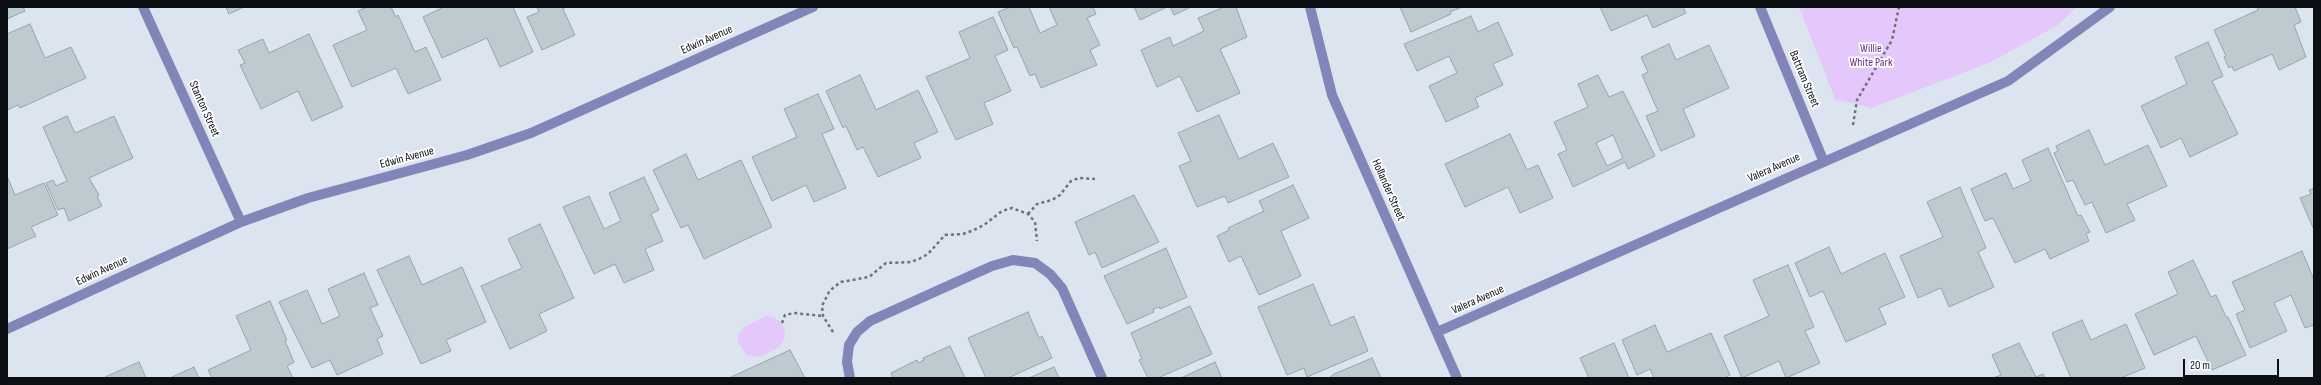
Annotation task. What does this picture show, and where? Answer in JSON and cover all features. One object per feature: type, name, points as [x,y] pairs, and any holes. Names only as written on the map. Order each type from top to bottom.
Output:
[{"type":"street","name":"Stanton Street","points":[[143,7],[241,222]]},
{"type":"street","name":"Edwin Avenue","points":[[7,329],[241,222],[308,198],[467,155],[531,133],[813,7]]},
{"type":"street","name":"Hollander Street","points":[[1310,7],[1332,95],[1457,378]]},
{"type":"street","name":"Battram Street","points":[[1760,7],[1823,160]]},
{"type":"street","name":"Valera Avenue","points":[[1437,332],[1823,160],[2008,81],[2110,7]]},
{"type":"street","points":[[850,378],[847,362],[848,345],[857,332],[870,321],[992,266],[1013,260],[1034,263],[1050,274],[1062,288],[1102,378]]},
{"type":"path","points":[[1850,149],[1857,100],[1892,40],[1899,7]]},
{"type":"path","points":[[1028,214],[1037,204],[1052,200],[1060,195],[1075,180],[1086,177],[1095,179]]},
{"type":"path","points":[[848,345],[831,330],[823,316],[824,300],[829,292],[841,282],[869,277],[886,263],[911,262],[919,259],[928,254],[946,235],[963,234],[974,230],[984,225],[1002,211],[1012,208],[1028,214],[1034,222],[1037,231],[1034,263]]},
{"type":"path","points":[[782,323],[785,316],[794,313],[823,316]]},
{"type":"green space","name":"Willie White Park","points":[[1799,7],[2077,7],[2058,25],[1991,62],[1872,108],[1835,99]]},
{"type":"green space","points":[[766,316],[775,318],[782,323],[785,332],[784,340],[779,347],[768,353],[757,357],[747,355],[738,343],[738,336],[743,328]]},
{"type":"building","points":[[7,7],[23,7],[25,11],[7,19]]},
{"type":"building","points":[[226,7],[244,7],[229,14]]},
{"type":"building","points":[[367,7],[391,7],[396,17],[398,15],[415,52],[426,47],[441,80],[408,94],[396,68],[352,87],[333,45],[367,30],[358,11]]},
{"type":"building","points":[[444,7],[513,7],[533,52],[500,67],[487,38],[442,58],[423,17]]},
{"type":"building","points":[[537,7],[566,7],[563,9],[575,35],[542,50],[527,17],[539,12]]},
{"type":"building","points":[[1010,7],[1029,7],[1040,33],[1057,25],[1049,7],[1093,7],[1096,14],[1087,18],[1100,45],[1090,50],[1097,65],[1041,88],[1035,74],[1030,76],[1017,47],[1014,48],[998,12]]},
{"type":"building","points":[[1134,7],[1167,7],[1140,20]]},
{"type":"building","points":[[1170,7],[1191,7],[1174,15]]},
{"type":"building","points":[[1224,7],[1236,7],[1247,37],[1220,49],[1240,93],[1197,112],[1180,76],[1157,87],[1141,50],[1170,37],[1173,46],[1204,31],[1198,18]]},
{"type":"building","points":[[1400,7],[1462,7],[1450,12],[1451,14],[1411,32]]},
{"type":"building","points":[[1600,7],[1683,7],[1686,13],[1653,28],[1647,15],[1611,31]]},
{"type":"building","points":[[2257,7],[2295,7],[2301,22],[2294,25],[2306,57],[2279,70],[2272,54],[2234,71],[2232,66],[2229,68],[2224,57],[2226,56],[2214,30],[2258,10]]},
{"type":"building","points":[[1471,16],[1478,32],[1498,22],[1513,55],[1493,64],[1503,85],[1475,98],[1479,107],[1446,122],[1429,86],[1457,73],[1449,56],[1417,71],[1404,44]]},
{"type":"building","points":[[993,17],[1008,50],[995,56],[1011,91],[984,103],[993,124],[956,140],[926,77],[970,58],[959,32]]},
{"type":"building","points":[[30,24],[45,58],[71,47],[86,78],[20,108],[18,105],[7,110],[7,34]]},
{"type":"building","points":[[309,34],[343,107],[312,121],[298,91],[261,109],[240,65],[245,63],[238,50],[263,39],[269,53]]},
{"type":"building","points":[[2208,42],[2223,76],[2212,81],[2238,134],[2190,157],[2181,138],[2161,148],[2141,106],[2187,84],[2175,57]]},
{"type":"building","points":[[1669,44],[1676,60],[1709,45],[1729,88],[1683,109],[1695,136],[1661,151],[1646,116],[1658,111],[1642,75],[1648,72],[1641,57]]},
{"type":"building","points":[[860,75],[876,110],[918,90],[938,132],[914,143],[921,158],[878,177],[863,147],[857,150],[846,126],[843,128],[826,91]]},
{"type":"building","points":[[1598,75],[1609,97],[1623,91],[1655,156],[1628,169],[1625,162],[1573,187],[1558,154],[1567,150],[1554,122],[1588,107],[1578,84]],"holes":[[[1613,135],[1623,158],[1607,166],[1596,143]]]},
{"type":"building","points":[[818,94],[834,129],[822,134],[846,188],[814,202],[806,185],[772,201],[752,157],[797,137],[784,109]]},
{"type":"building","points":[[1219,115],[1239,159],[1273,143],[1289,177],[1228,203],[1225,196],[1197,207],[1179,166],[1191,161],[1178,133]]},
{"type":"building","points":[[67,116],[75,133],[114,116],[133,158],[89,178],[99,195],[97,196],[102,206],[69,221],[64,208],[58,210],[46,183],[53,180],[56,186],[67,181],[43,127]]},
{"type":"building","points":[[2089,130],[2105,165],[2148,145],[2167,186],[2127,204],[2135,220],[2106,233],[2092,202],[2085,205],[2073,180],[2067,182],[2054,153],[2058,151],[2056,146]]},
{"type":"building","points":[[1510,134],[1527,170],[1538,165],[1553,198],[1520,213],[1508,187],[1465,207],[1445,164]]},
{"type":"building","points":[[2048,148],[2078,216],[2081,215],[2090,232],[2086,234],[2089,241],[2050,259],[2045,249],[2015,263],[1993,218],[1985,221],[1971,189],[2006,173],[2013,189],[2031,181],[2022,160]]},
{"type":"building","points":[[686,154],[698,180],[741,160],[772,227],[704,259],[688,225],[681,228],[653,170]]},
{"type":"building","points":[[7,176],[15,195],[44,183],[58,215],[31,227],[36,236],[7,249]]},
{"type":"building","points":[[644,177],[659,210],[651,214],[663,241],[645,249],[654,270],[624,283],[615,264],[594,274],[563,207],[589,196],[604,229],[621,221],[609,193]]},
{"type":"building","points":[[1293,185],[1309,218],[1281,231],[1301,276],[1259,295],[1241,256],[1229,262],[1217,236],[1229,230],[1228,228],[1264,211],[1259,201]]},
{"type":"building","points":[[1960,187],[1986,248],[1978,252],[1994,287],[1949,307],[1941,288],[1918,298],[1900,256],[1943,237],[1927,202]]},
{"type":"building","points":[[2314,188],[2314,230],[2300,198],[2311,194],[2309,190]]},
{"type":"building","points":[[1134,195],[1159,242],[1102,268],[1095,252],[1089,255],[1075,222]]},
{"type":"building","points":[[540,224],[574,298],[539,314],[547,331],[510,349],[481,286],[522,268],[508,239]]},
{"type":"building","points":[[1829,247],[1841,274],[1885,253],[1905,297],[1879,308],[1886,324],[1846,342],[1823,291],[1810,297],[1795,263]]},
{"type":"building","points":[[1166,248],[1187,297],[1160,309],[1159,307],[1153,309],[1154,312],[1127,324],[1104,276]]},
{"type":"building","points":[[2302,251],[2314,280],[2314,325],[2305,328],[2291,295],[2274,303],[2287,331],[2250,348],[2236,314],[2245,310],[2232,282]]},
{"type":"building","points":[[409,256],[422,285],[462,267],[486,322],[446,340],[451,351],[421,364],[377,270]]},
{"type":"building","points":[[2193,260],[2211,297],[2216,295],[2246,355],[2212,370],[2196,336],[2154,355],[2135,314],[2178,294],[2168,272]]},
{"type":"building","points":[[1788,265],[1814,327],[1805,331],[1820,363],[1786,378],[1779,361],[1742,378],[1724,336],[1769,316],[1753,280]]},
{"type":"building","points":[[364,273],[378,305],[370,308],[383,336],[377,339],[383,354],[337,375],[330,360],[312,368],[279,302],[307,290],[322,324],[340,316],[328,289]]},
{"type":"building","points":[[1313,284],[1331,326],[1354,316],[1368,351],[1307,377],[1304,368],[1287,375],[1258,307]]},
{"type":"building","points":[[270,301],[287,340],[285,341],[294,362],[287,366],[293,378],[212,378],[208,370],[251,350],[236,316]]},
{"type":"building","points":[[1190,306],[1212,354],[1158,378],[1148,378],[1139,360],[1142,359],[1131,333]]},
{"type":"building","points":[[1028,312],[1039,338],[1042,336],[1052,358],[1008,378],[986,378],[968,338]]},
{"type":"building","points":[[2082,320],[2091,340],[2126,324],[2145,368],[2121,378],[2071,378],[2052,333]]},
{"type":"building","points":[[1655,325],[1667,352],[1711,333],[1730,375],[1725,378],[1654,378],[1650,369],[1637,375],[1622,340]]},
{"type":"building","points":[[1614,343],[1629,378],[1589,378],[1580,358]]},
{"type":"building","points":[[2019,343],[2036,377],[2043,374],[2045,378],[1993,378],[2001,375],[1992,355]]},
{"type":"building","points":[[950,346],[965,378],[893,378],[891,373],[917,360],[918,363],[924,360],[923,358]]},
{"type":"building","points":[[790,350],[805,378],[731,378],[731,377]]},
{"type":"building","points":[[1372,358],[1381,378],[1329,378],[1334,374]]},
{"type":"building","points":[[139,362],[146,378],[105,378],[105,377]]},
{"type":"building","points":[[1215,362],[1222,378],[1181,378]]},
{"type":"building","points":[[194,367],[199,378],[170,378]]},
{"type":"building","points":[[1054,367],[1059,378],[1029,378]]}]
